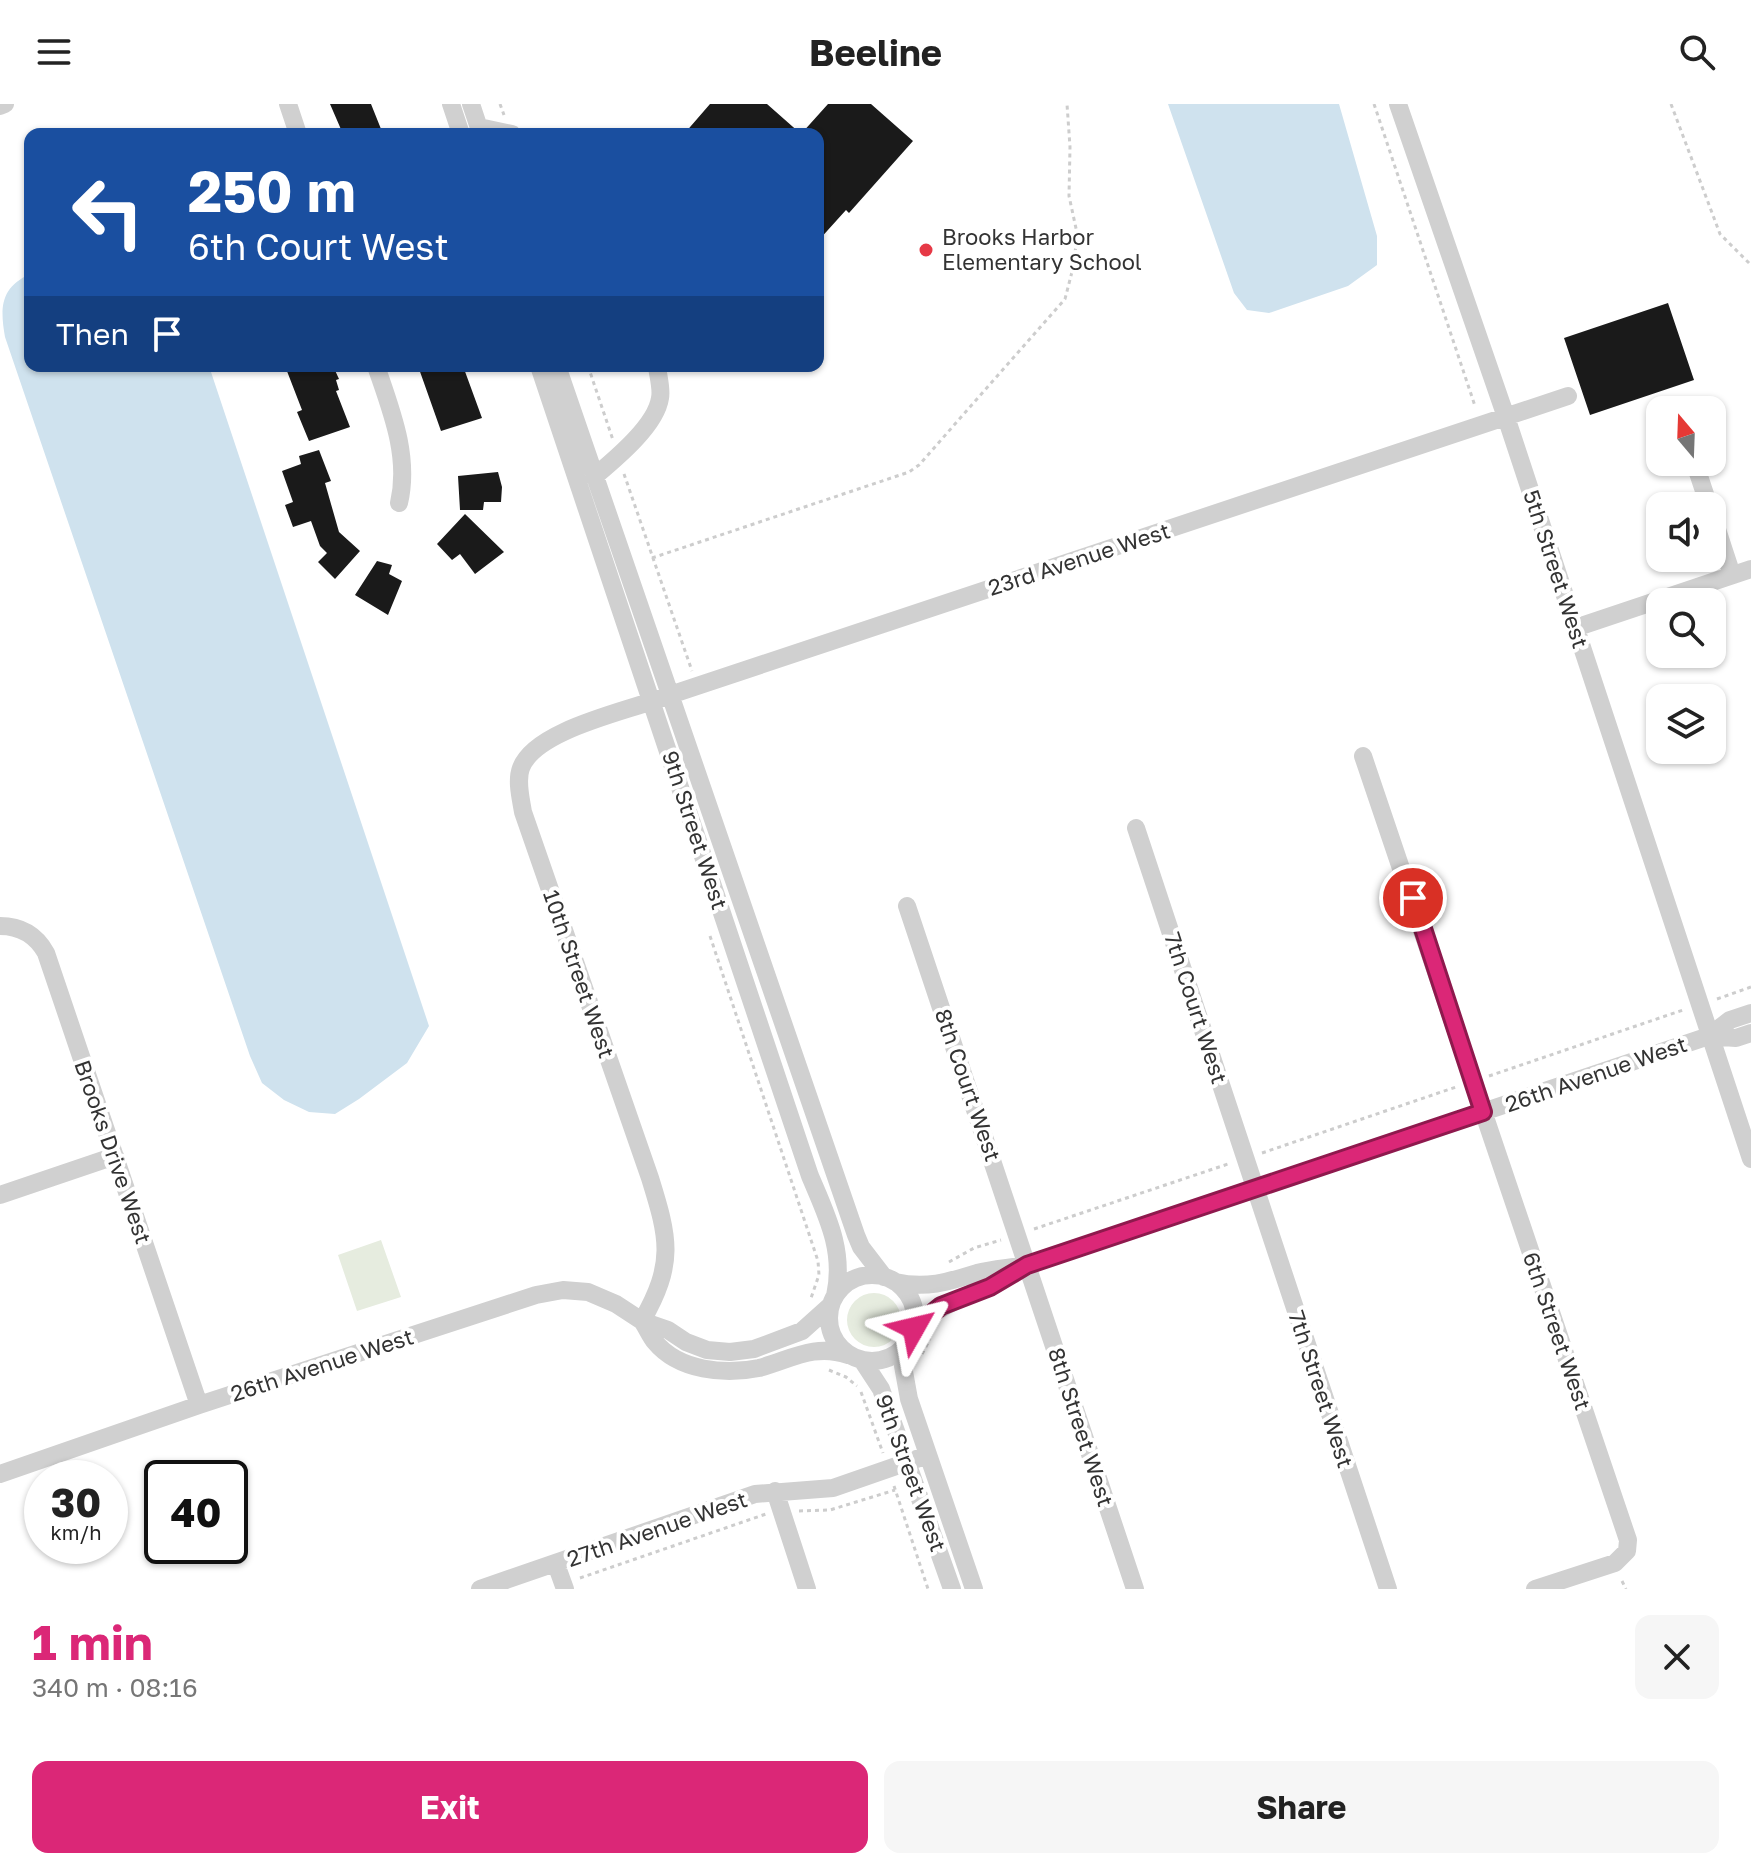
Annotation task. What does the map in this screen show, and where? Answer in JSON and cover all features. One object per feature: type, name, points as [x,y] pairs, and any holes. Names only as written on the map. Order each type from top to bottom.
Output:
[{"type":"street","points":[[288,104],[296,128]]},
{"type":"street","points":[[451,104],[470,128]]},
{"type":"street","points":[[471,104],[473,128]]},
{"type":"street","name":"5th Street West","points":[[1398,104],[1506,417],[1751,1159]]},
{"type":"street","points":[[378,372],[396,426],[403,465],[399,503]]},
{"type":"street","name":"9th Street West","points":[[541,372],[810,1176],[834,1235],[839,1269],[833,1300]]},
{"type":"street","name":"9th Street West","points":[[559,372],[856,1235],[861,1247],[890,1280]]},
{"type":"street","points":[[594,477],[619,457],[652,417],[660,399],[658,372]]},
{"type":"street","name":"23rd Avenue West","points":[[652,701],[1568,396]]},
{"type":"street","points":[[1726,557],[1732,575]]},
{"type":"street","points":[[1575,628],[1751,569]]},
{"type":"street","name":"10th Street West","points":[[642,1321],[662,1280],[667,1258],[661,1214],[523,812],[520,790],[521,768],[555,734],[652,701]]},
{"type":"street","name":"6th Street West","points":[[1363,756],[1626,1533],[1627,1551],[1615,1563],[1535,1589]]},
{"type":"street","name":"7th Court West","points":[[1136,828],[1255,1188]]},
{"type":"street","name":"8th Court West","points":[[907,906],[1027,1265]]},
{"type":"street","name":"Brooks Drive West","points":[[0,926],[27,932],[36,938],[46,953],[199,1405]]},
{"type":"street","name":"26th Avenue West","points":[[890,1280],[921,1287],[979,1272],[1027,1265],[1709,1036],[1730,1020],[1751,1013]]},
{"type":"street","name":"26th Avenue West","points":[[1709,1036],[1736,1038],[1751,1033]]},
{"type":"street","points":[[0,1195],[115,1156]]},
{"type":"street","name":"7th Street West","points":[[1255,1188],[1388,1589]]},
{"type":"street","name":"26th Avenue West","points":[[914,1328],[941,1306],[990,1287],[1027,1265]]},
{"type":"street","name":"8th Street West","points":[[1027,1265],[1135,1589]]},
{"type":"street","points":[[870,1275],[890,1280],[912,1302],[914,1328],[905,1346],[886,1359],[855,1358],[833,1338],[829,1316],[833,1300],[844,1285],[856,1278],[870,1275]]},
{"type":"street","name":"26th Avenue West","points":[[0,1474],[199,1405],[536,1295],[563,1290],[588,1292],[616,1304],[642,1321],[668,1330],[686,1342],[707,1350],[730,1352],[754,1349],[802,1331],[833,1300]]},
{"type":"street","name":"26th Avenue West","points":[[642,1321],[656,1344],[677,1359],[717,1371],[761,1367],[808,1351],[822,1350],[855,1358]]},
{"type":"street","name":"9th Street West","points":[[905,1346],[904,1381],[974,1589]]},
{"type":"street","name":"9th Street West","points":[[855,1358],[881,1389],[952,1589]]},
{"type":"street","name":"27th Avenue West","points":[[480,1589],[755,1494],[833,1488],[928,1455]]},
{"type":"street","points":[[775,1491],[807,1589]]},
{"type":"street","points":[[556,1564],[564,1586]]},
{"type":"path","points":[[652,558],[909,472],[919,465],[1065,299],[1074,264],[1077,233],[1069,196],[1067,104]]},
{"type":"path","points":[[1374,104],[1475,406]]},
{"type":"path","points":[[1671,104],[1720,234],[1751,265]]},
{"type":"path","points":[[590,372],[692,671]]},
{"type":"path","points":[[706,924],[818,1261],[819,1275],[808,1303]]},
{"type":"path","points":[[1029,1231],[1751,987]]},
{"type":"path","points":[[947,1263],[974,1248],[1006,1238]]},
{"type":"path","points":[[920,1362],[924,1349],[936,1331]]},
{"type":"path","points":[[825,1368],[846,1377],[863,1396],[884,1457]]},
{"type":"path","points":[[892,1480],[928,1589]]},
{"type":"path","points":[[564,1586],[769,1513]]},
{"type":"path","points":[[1622,1581],[1626,1589]]},
{"type":"shaded area","points":[[381,1240],[401,1297],[357,1311],[338,1255]]},
{"type":"shaded area","points":[[874,1293],[893,1301],[901,1320],[893,1339],[874,1347],[855,1339],[847,1320],[855,1301]]},
{"type":"water","points":[[1168,104],[1339,104],[1377,236],[1377,265],[1348,286],[1269,313],[1247,310],[1234,293]]},
{"type":"water","points":[[24,278],[24,372],[211,372],[429,1026],[407,1063],[335,1114],[309,1112],[284,1100],[262,1083],[250,1056],[5,337],[4,300]]},
{"type":"building","points":[[330,104],[371,104],[381,128],[340,128]]},
{"type":"building","points":[[710,104],[767,104],[794,128],[689,128]]},
{"type":"building","points":[[828,104],[871,104],[913,141],[849,213],[846,210],[824,234],[824,128],[806,128]]},
{"type":"building","points":[[1668,303],[1694,380],[1590,415],[1564,338]]},
{"type":"building","points":[[287,372],[336,372],[339,379],[336,380],[339,390],[336,391],[350,427],[309,441],[297,412],[302,410]]},
{"type":"building","points":[[420,372],[465,372],[482,418],[441,431]]},
{"type":"building","points":[[319,450],[331,481],[325,483],[339,532],[360,551],[335,579],[318,562],[327,553],[320,546],[311,521],[293,527],[285,505],[293,502],[282,471],[301,464],[299,456]]},
{"type":"building","points":[[498,472],[502,487],[501,502],[484,502],[483,510],[460,510],[458,476]]},
{"type":"building","points":[[465,514],[504,552],[475,574],[460,554],[452,560],[437,544]]},
{"type":"building","points":[[377,561],[392,565],[389,574],[402,581],[388,615],[355,595]]},
{"type":"place","name":"Brooks Harbor Elementary School","points":[[926,250]]},
{"type":"route","points":[[914,1328],[941,1306],[990,1287],[1027,1265],[1483,1112],[1413,898]]}]
